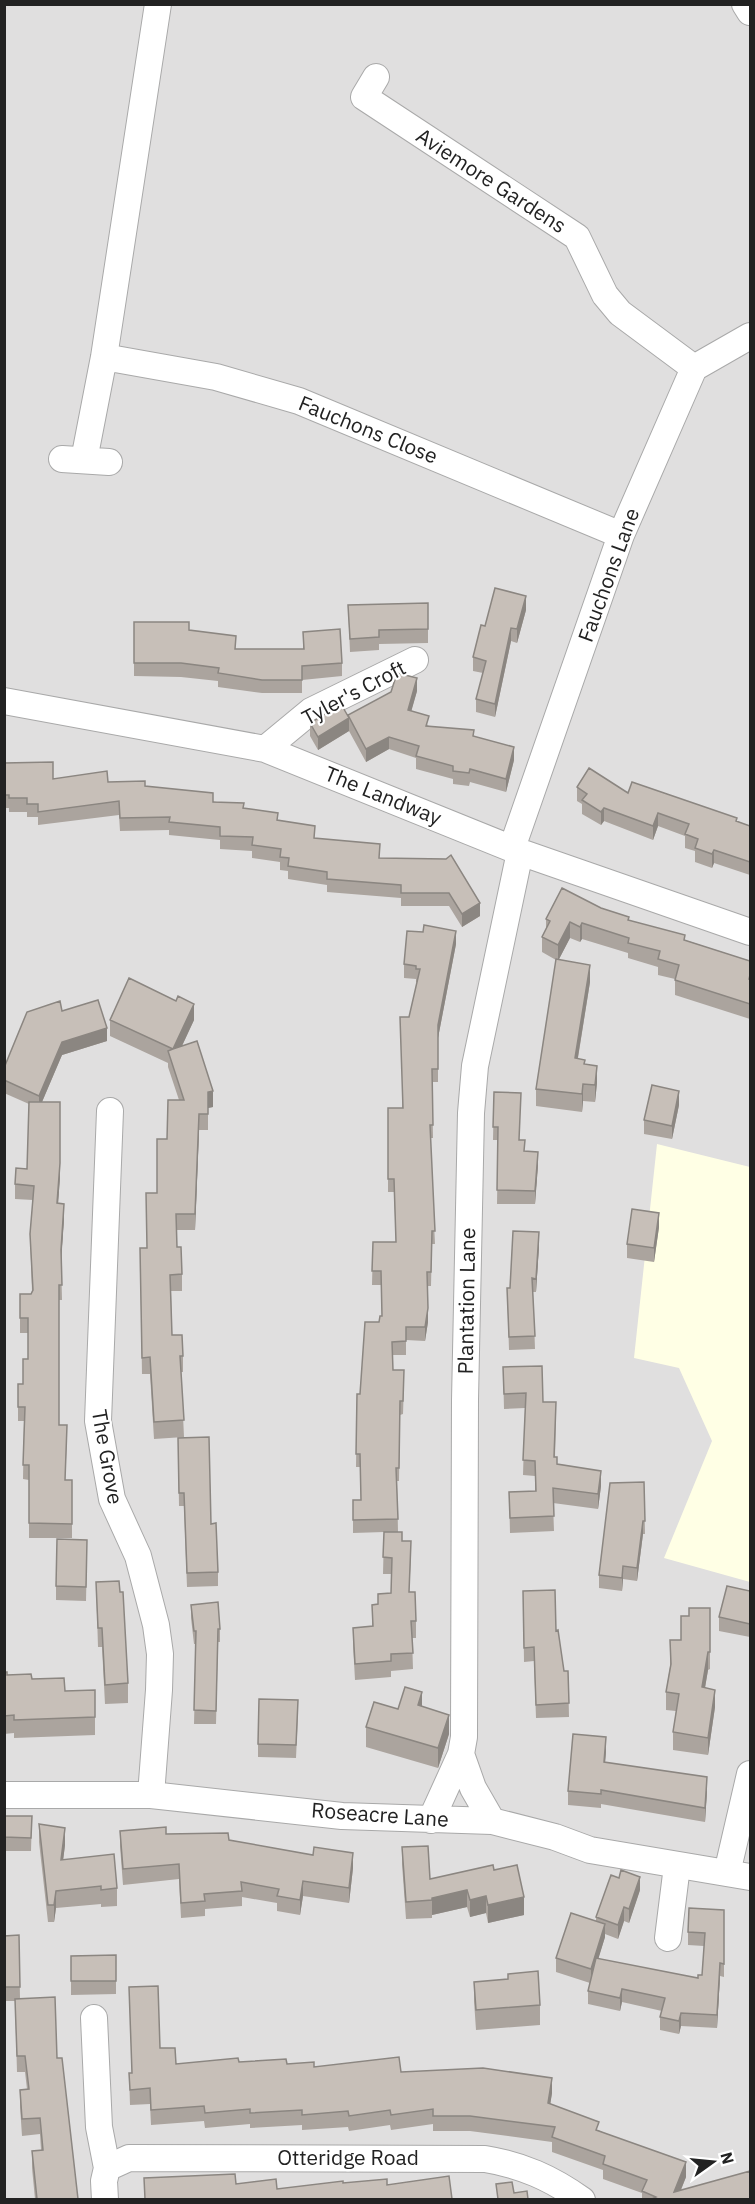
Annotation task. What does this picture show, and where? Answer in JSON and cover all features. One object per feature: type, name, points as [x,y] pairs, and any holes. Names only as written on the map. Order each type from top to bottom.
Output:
[{"type":"street","points":[[85,460],[104,357],[159,4]]},
{"type":"street","points":[[745,4],[750,12]]},
{"type":"street","name":"Aviemore Gardens","points":[[376,77],[364,97],[577,237],[605,295],[620,313],[694,368]]},
{"type":"street","points":[[694,368],[750,336]]},
{"type":"street","name":"Fauchons Close","points":[[104,357],[216,377],[299,401],[621,535]]},
{"type":"street","name":"Fauchons Lane","points":[[516,850],[621,535],[694,368]]},
{"type":"street","name":"Tyler's Croft","points":[[266,749],[311,711],[415,660]]},
{"type":"street","name":"The Landway","points":[[4,701],[266,749],[516,850],[750,932]]},
{"type":"street","name":"Plantation Lane","points":[[431,1820],[461,1754],[464,1737],[465,1400],[471,1113],[475,1066],[516,850]]},
{"type":"street","name":"The Grove","points":[[110,1111],[98,1421],[112,1499],[138,1556],[156,1625],[160,1654],[159,1690],[151,1795]]},
{"type":"street","name":"Plantation Lane","points":[[461,1754],[473,1788],[492,1821]]},
{"type":"street","points":[[739,1875],[750,1774]]},
{"type":"street","name":"Roseacre Lane","points":[[4,1795],[151,1795],[342,1816],[492,1821],[555,1837],[590,1850],[739,1875]]},
{"type":"street","points":[[668,1938],[677,1866]]},
{"type":"street","points":[[94,2018],[99,2127],[107,2168],[104,2181],[105,2199]]},
{"type":"street","name":"Otteridge Road","points":[[107,2168],[129,2158],[485,2159],[505,2162],[545,2176],[582,2199]]},
{"type":"shaded area","points":[[5,5],[750,5],[750,2199],[5,2199]]},
{"type":"shaded area","points":[[657,1144],[750,1167],[750,1582],[664,1558],[712,1441],[679,1368],[634,1358]]},
{"type":"building","points":[[495,588],[526,596],[517,629],[511,628],[495,704],[476,699],[486,661],[473,657],[481,625],[485,626]]},
{"type":"building","points":[[428,603],[428,629],[379,630],[379,637],[350,639],[348,605]]},
{"type":"building","points":[[134,622],[189,622],[189,630],[236,636],[235,649],[304,649],[303,632],[340,629],[342,663],[302,666],[302,680],[262,680],[218,673],[219,668],[181,663],[134,663]]},
{"type":"building","points":[[397,673],[417,678],[408,710],[429,716],[426,726],[474,730],[473,736],[514,747],[506,779],[470,769],[469,773],[453,771],[453,766],[416,756],[419,746],[389,737],[366,749],[348,715],[391,692]]},
{"type":"building","points":[[341,704],[349,718],[318,737],[310,723]]},
{"type":"building","points":[[53,762],[53,779],[107,771],[108,782],[145,781],[145,786],[213,793],[213,802],[244,803],[243,808],[278,813],[277,820],[315,826],[314,838],[380,844],[379,858],[446,859],[451,855],[480,903],[462,914],[449,893],[401,893],[401,885],[327,879],[327,872],[288,866],[289,858],[280,857],[281,849],[252,845],[253,837],[220,836],[220,827],[169,822],[170,817],[120,818],[119,801],[38,812],[38,804],[27,804],[27,798],[9,798],[9,795],[4,795],[4,763]]},
{"type":"building","points":[[589,768],[628,793],[632,782],[737,818],[736,821],[750,826],[750,862],[714,850],[712,854],[695,848],[698,839],[685,834],[689,824],[658,813],[653,826],[604,808],[601,812],[582,800],[587,794],[577,787]]},
{"type":"building","points":[[562,888],[601,908],[629,917],[628,920],[685,935],[684,940],[750,961],[750,1004],[675,980],[679,965],[658,959],[660,951],[628,943],[629,938],[582,923],[580,927],[570,922],[558,945],[542,937],[550,921],[546,919]]},
{"type":"building","points":[[424,925],[456,931],[438,1025],[438,1069],[432,1069],[433,1125],[430,1125],[435,1231],[432,1231],[431,1272],[427,1272],[428,1308],[425,1327],[406,1327],[406,1341],[392,1342],[393,1370],[404,1370],[403,1401],[400,1401],[399,1468],[396,1468],[398,1519],[353,1520],[353,1500],[361,1500],[360,1454],[356,1454],[357,1394],[360,1394],[365,1322],[379,1322],[382,1316],[381,1271],[372,1271],[373,1242],[396,1242],[394,1179],[388,1179],[388,1108],[403,1108],[400,1017],[409,1017],[420,969],[404,964],[407,931],[423,932]]},
{"type":"building","points":[[556,959],[590,965],[575,1058],[585,1060],[584,1064],[597,1066],[595,1085],[583,1084],[582,1094],[536,1089]]},
{"type":"building","points":[[129,978],[176,1001],[178,996],[194,1004],[173,1049],[110,1020]]},
{"type":"building","points":[[98,1000],[107,1028],[62,1042],[39,1096],[4,1080],[4,1068],[27,1012],[60,1001],[62,1011]]},
{"type":"building","points":[[197,1041],[213,1091],[208,1092],[208,1114],[199,1114],[195,1214],[176,1214],[177,1247],[181,1247],[182,1274],[170,1275],[172,1335],[182,1335],[183,1356],[180,1356],[184,1420],[154,1422],[150,1357],[142,1358],[140,1248],[147,1248],[146,1193],[157,1193],[157,1139],[167,1139],[168,1100],[184,1100],[168,1051]]},
{"type":"building","points":[[652,1085],[679,1091],[672,1126],[644,1120]]},
{"type":"building","points":[[494,1092],[521,1093],[519,1140],[525,1140],[524,1151],[538,1152],[535,1191],[497,1190],[498,1127],[493,1127]]},
{"type":"building","points":[[29,1102],[60,1102],[60,1163],[57,1203],[64,1204],[61,1250],[62,1285],[59,1285],[59,1425],[67,1425],[65,1480],[72,1480],[72,1524],[29,1523],[29,1465],[23,1465],[25,1407],[18,1407],[18,1384],[23,1384],[23,1359],[28,1359],[28,1318],[20,1318],[20,1294],[31,1294],[33,1290],[30,1234],[34,1186],[15,1184],[16,1168],[27,1169]]},
{"type":"building","points":[[632,1209],[659,1213],[654,1248],[627,1244]]},
{"type":"building","points":[[513,1231],[539,1232],[536,1279],[532,1278],[535,1336],[509,1337],[507,1288],[510,1288]]},
{"type":"building","points":[[542,1366],[543,1402],[556,1402],[554,1457],[557,1457],[557,1464],[601,1471],[598,1494],[553,1488],[554,1516],[510,1518],[509,1492],[536,1491],[535,1461],[523,1460],[526,1393],[504,1394],[503,1367]]},
{"type":"building","points":[[209,1437],[211,1524],[216,1523],[218,1572],[187,1573],[184,1493],[179,1493],[178,1438]]},
{"type":"building","points":[[644,1482],[645,1521],[643,1521],[637,1568],[623,1566],[622,1578],[599,1575],[610,1483]]},
{"type":"building","points":[[384,1532],[402,1532],[402,1541],[411,1541],[409,1592],[415,1592],[416,1621],[411,1621],[413,1653],[391,1654],[391,1661],[355,1664],[353,1628],[373,1626],[372,1605],[378,1604],[378,1594],[391,1593],[392,1558],[383,1557]]},
{"type":"building","points":[[57,1539],[87,1540],[86,1587],[56,1586]]},
{"type":"building","points":[[119,1581],[120,1592],[123,1592],[128,1683],[105,1685],[102,1628],[98,1628],[96,1582]]},
{"type":"building","points":[[727,1586],[750,1591],[750,1624],[719,1617]]},
{"type":"building","points":[[555,1590],[556,1631],[558,1630],[564,1671],[568,1671],[569,1703],[536,1705],[534,1647],[524,1648],[523,1591]]},
{"type":"building","points":[[218,1602],[220,1629],[218,1629],[216,1711],[194,1710],[196,1631],[194,1631],[191,1605]]},
{"type":"building","points":[[689,1608],[710,1608],[710,1652],[708,1652],[702,1687],[715,1690],[708,1738],[673,1732],[679,1694],[666,1692],[671,1664],[670,1640],[681,1640],[681,1616],[689,1616]]},
{"type":"building","points":[[4,1672],[7,1672],[7,1675],[31,1674],[32,1679],[64,1678],[65,1691],[95,1690],[95,1717],[14,1720],[14,1715],[4,1716]]},
{"type":"building","points":[[405,1687],[422,1692],[418,1705],[449,1715],[438,1748],[366,1727],[374,1702],[398,1709]]},
{"type":"building","points":[[259,1699],[298,1700],[296,1745],[258,1744]]},
{"type":"building","points":[[573,1734],[606,1737],[604,1762],[707,1777],[705,1808],[601,1790],[601,1794],[568,1791]]},
{"type":"building","points":[[4,1816],[32,1816],[31,1838],[4,1837]]},
{"type":"building","points":[[39,1824],[65,1828],[61,1860],[114,1854],[117,1888],[101,1890],[101,1886],[56,1891],[54,1905],[48,1905]]},
{"type":"building","points":[[166,1827],[166,1834],[228,1833],[229,1840],[313,1855],[314,1847],[353,1853],[349,1888],[303,1881],[300,1900],[277,1896],[279,1889],[241,1882],[242,1891],[204,1894],[205,1901],[181,1903],[179,1864],[123,1869],[120,1831]]},
{"type":"building","points":[[428,1846],[430,1879],[493,1865],[494,1870],[517,1865],[524,1897],[488,1905],[486,1896],[470,1900],[467,1890],[432,1898],[432,1900],[406,1902],[402,1847]]},
{"type":"building","points":[[621,1870],[640,1877],[629,1909],[624,1907],[618,1925],[596,1917],[611,1875],[619,1878]]},
{"type":"building","points":[[689,1908],[724,1910],[724,1964],[720,1963],[717,2015],[681,2013],[679,2021],[660,2017],[665,1998],[622,1989],[620,1998],[588,1991],[596,1958],[698,1978],[698,1975],[702,1975],[705,1933],[688,1932]]},
{"type":"building","points":[[571,1913],[605,1924],[591,1969],[556,1958]]},
{"type":"building","points":[[19,1935],[20,1987],[4,1987],[4,1936]]},
{"type":"building","points":[[116,1955],[116,1981],[71,1981],[71,1956]]},
{"type":"building","points":[[538,1971],[540,2005],[476,2010],[474,1982],[508,1979],[508,1974]]},
{"type":"building","points":[[158,1986],[160,2048],[175,2048],[176,2064],[238,2058],[239,2062],[286,2059],[287,2064],[314,2062],[314,2067],[399,2057],[401,2072],[483,2068],[552,2078],[548,2103],[599,2122],[596,2130],[686,2162],[674,2192],[750,2171],[750,2199],[652,2199],[656,2197],[642,2191],[647,2180],[603,2164],[605,2156],[552,2137],[555,2127],[470,2116],[433,2116],[433,2109],[391,2115],[390,2110],[349,2116],[348,2111],[302,2115],[302,2110],[250,2113],[250,2109],[205,2113],[204,2106],[151,2110],[150,2088],[130,2090],[129,2073],[132,2073],[129,1987]]},
{"type":"building","points":[[55,1997],[57,2058],[62,2058],[78,2199],[37,2199],[32,2151],[43,2150],[40,2118],[22,2119],[20,2090],[29,2089],[25,2056],[17,2056],[15,1999]]},
{"type":"building","points":[[235,2174],[236,2184],[276,2179],[277,2189],[343,2181],[343,2183],[387,2179],[387,2185],[449,2176],[452,2199],[145,2199],[144,2178]]},
{"type":"building","points":[[512,2182],[514,2193],[527,2191],[528,2199],[498,2199],[496,2184]]}]
